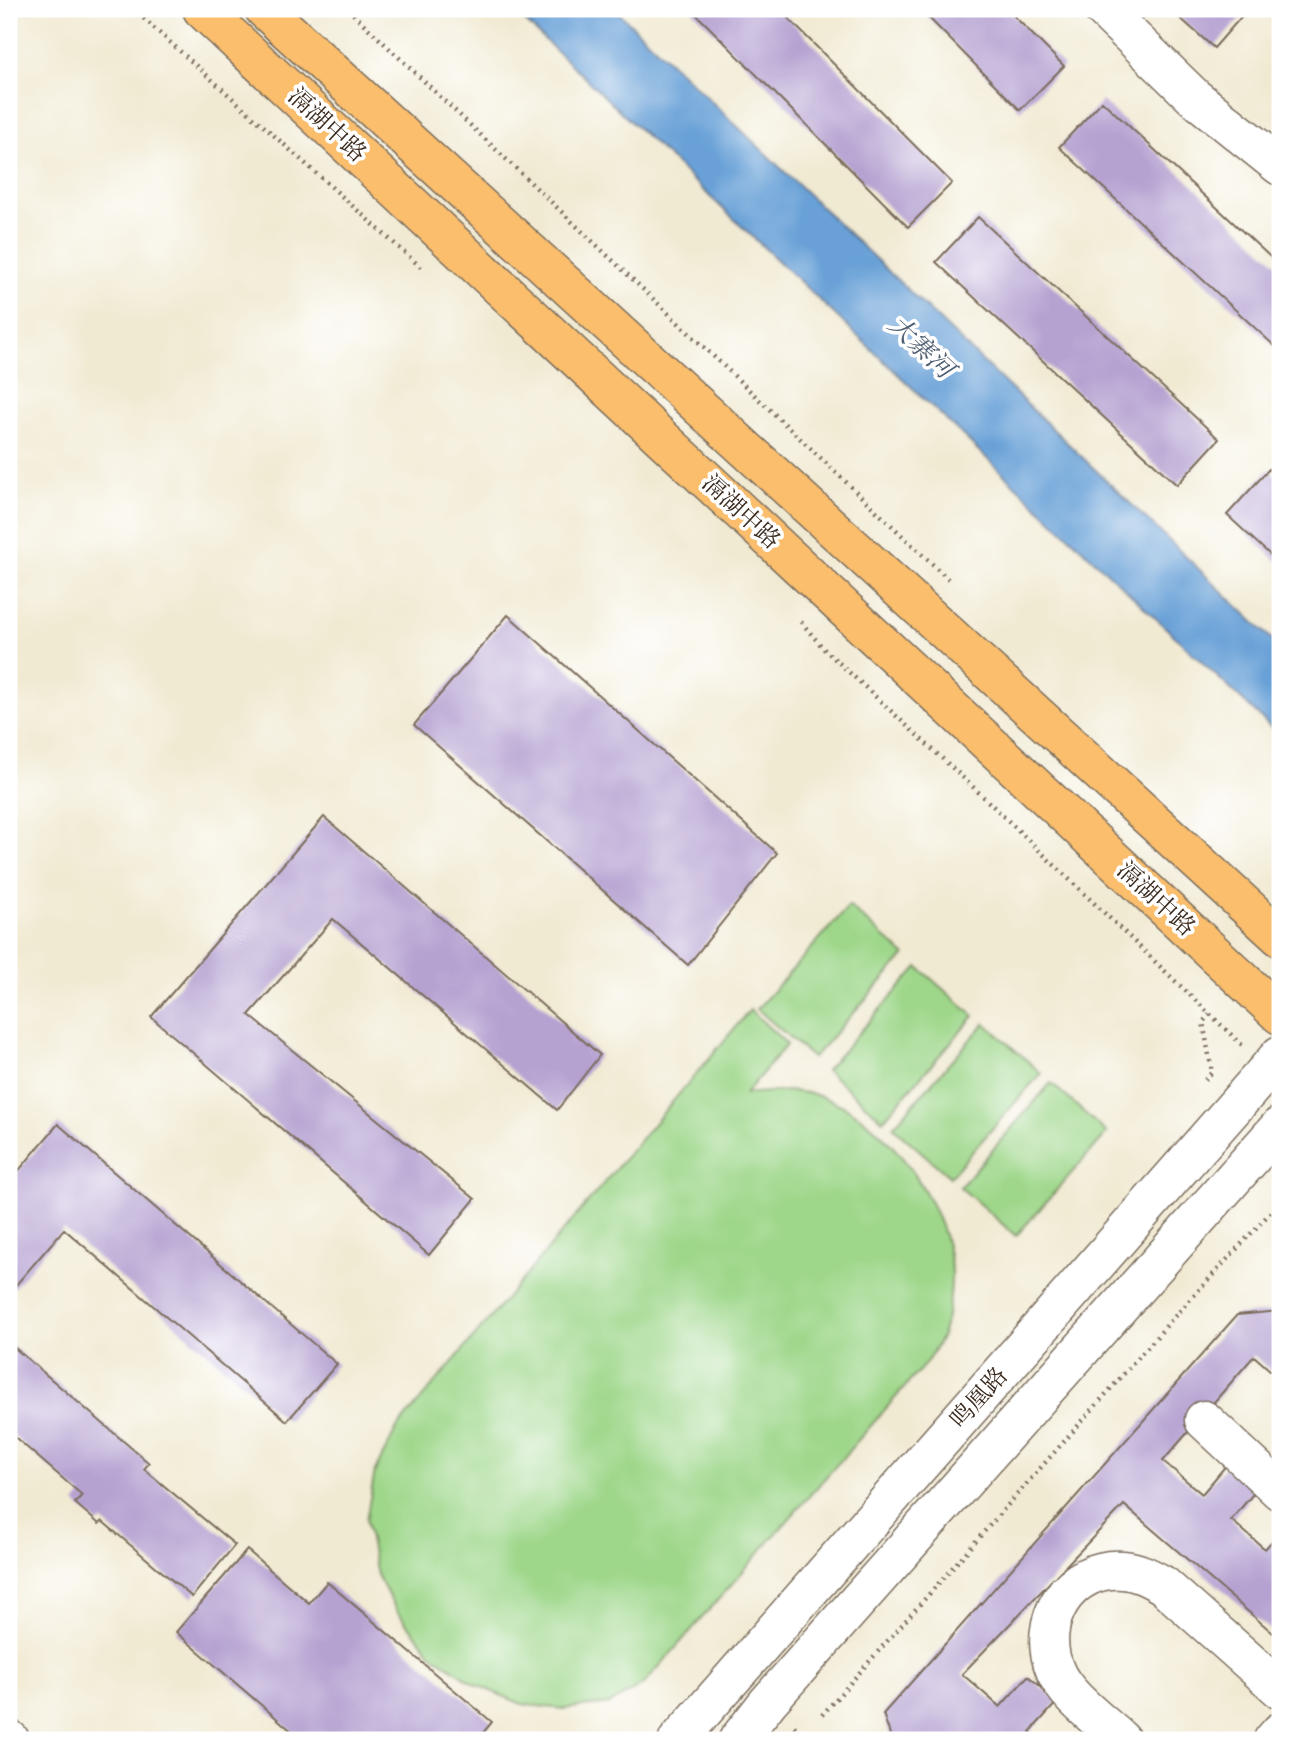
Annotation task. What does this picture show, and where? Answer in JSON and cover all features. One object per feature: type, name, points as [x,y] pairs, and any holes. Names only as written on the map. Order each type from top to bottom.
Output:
[{"type":"main road","name":"滆湖中路","points":[[202,9],[1280,1015]]},
{"type":"main road","name":"滆湖中路","points":[[264,9],[1280,937]]},
{"type":"street","points":[[1103,9],[1194,97],[1280,166]]},
{"type":"street","name":"鸣凰路","points":[[678,1740],[1274,1063]]},
{"type":"street","name":"鸣凰路","points":[[742,1739],[777,1692],[1280,1126]]},
{"type":"street","points":[[1204,1420],[1280,1491]]},
{"type":"street","points":[[1121,1740],[1070,1692],[1055,1673],[1048,1650],[1049,1625],[1058,1602],[1075,1584],[1097,1573],[1121,1570],[1143,1574],[1163,1585],[1280,1689]]},
{"type":"street","points":[[705,1708],[742,1739]]},
{"type":"street","points":[[1273,1740],[1280,1732]]},
{"type":"path","points":[[133,9],[433,278]]},
{"type":"path","points":[[348,9],[956,588]]},
{"type":"path","points":[[797,618],[824,649],[1274,1063]]},
{"type":"path","points":[[822,1715],[1166,1326],[1280,1202]]},
{"type":"path","points":[[789,1720],[809,1740]]},
{"type":"green space","points":[[849,906],[905,955],[813,1058],[757,1009]]},
{"type":"green space","points":[[918,967],[974,1016],[883,1120],[826,1070]]},
{"type":"green space","points":[[750,1010],[787,1044],[745,1094],[800,1092],[819,1096],[842,1106],[884,1137],[918,1179],[941,1227],[950,1259],[951,1288],[944,1330],[926,1363],[644,1684],[609,1704],[563,1709],[522,1704],[474,1684],[431,1653],[398,1613],[377,1575],[366,1520],[375,1471],[397,1428]]},
{"type":"green space","points":[[985,1023],[1041,1073],[950,1177],[893,1127]]},
{"type":"green space","points":[[1051,1083],[1107,1133],[1016,1236],[960,1187]]},
{"type":"water","name":"大寨河","points":[[512,9],[615,9],[1280,647],[1280,736]]},
{"type":"building","points":[[691,9],[779,9],[952,183],[908,227]]},
{"type":"building","points":[[920,9],[1007,9],[1064,66],[1020,110]]},
{"type":"building","points":[[1170,9],[1248,9],[1214,48]]},
{"type":"building","points":[[1102,101],[1280,266],[1280,351],[1059,147]]},
{"type":"building","points":[[978,217],[1219,439],[1177,485],[936,262]]},
{"type":"building","points":[[1269,469],[1280,480],[1280,564],[1227,515]]},
{"type":"building","points":[[508,615],[777,853],[688,965],[414,725]]},
{"type":"building","points":[[324,817],[600,1055],[557,1110],[333,919],[249,1015],[475,1199],[429,1255],[151,1017]]},
{"type":"building","points":[[58,1124],[337,1364],[287,1421],[64,1229],[9,1293],[9,1182]]},
{"type":"building","points":[[1280,1311],[1280,1379],[1254,1356],[1163,1461],[1202,1494],[1229,1462],[1258,1488],[1231,1520],[1265,1549],[1280,1532],[1280,1639],[1124,1505],[962,1674],[1000,1707],[1028,1676],[1058,1701],[1030,1732],[1039,1740],[892,1740],[883,1714],[1237,1315]]},
{"type":"building","points":[[9,1343],[149,1463],[144,1469],[235,1545],[192,1597],[102,1521],[99,1524],[75,1503],[82,1495],[9,1432]]},
{"type":"building","points":[[247,1550],[309,1603],[327,1582],[492,1722],[477,1740],[302,1740],[176,1632]]}]
